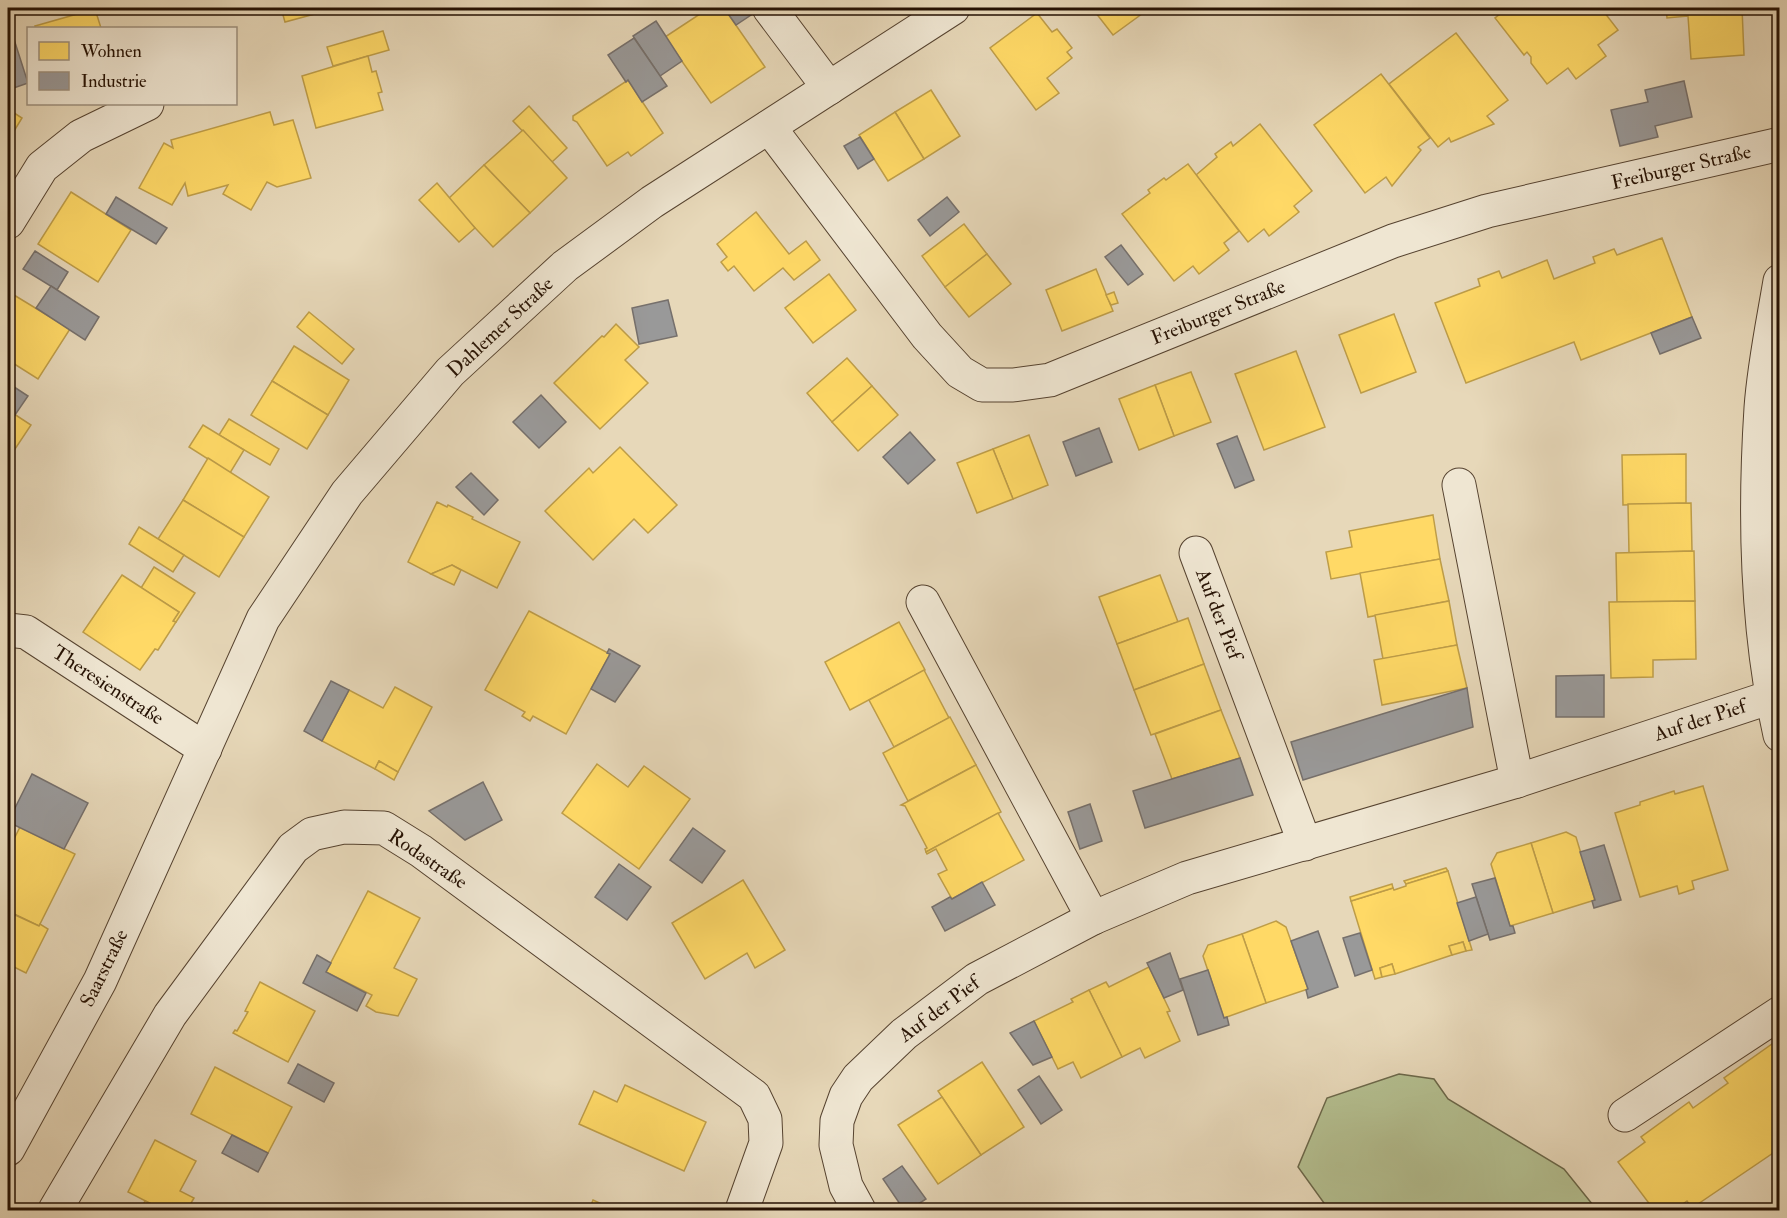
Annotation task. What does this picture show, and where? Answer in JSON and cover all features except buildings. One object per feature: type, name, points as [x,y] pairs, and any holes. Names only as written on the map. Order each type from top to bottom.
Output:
[{"type":"street","points":[[769,8],[828,88]]},
{"type":"street","name":"Dahlemer Straße","points":[[190,781],[263,619],[347,493],[450,372],[565,266],[652,202],[953,8]]},
{"type":"street","points":[[8,222],[42,167],[81,136],[145,105]]},
{"type":"street","name":"Freiburger Straße","points":[[769,127],[927,336],[960,372],[982,385],[1013,386],[1050,380],[1393,241],[1487,211],[1779,144]]},
{"type":"street","points":[[1779,281],[1761,405],[1758,484],[1760,582],[1779,735]]},
{"type":"street","points":[[1459,485],[1517,781]]},
{"type":"street","name":"Auf der Pief","points":[[1196,553],[1305,843]]},
{"type":"street","points":[[923,602],[1093,918]]},
{"type":"street","name":"Theresienstraße","points":[[8,630],[26,632],[205,749]]},
{"type":"street","name":"Auf der Pief","points":[[859,1210],[846,1186],[836,1145],[837,1121],[846,1096],[858,1078],[904,1034],[977,979],[1093,918],[1187,878],[1517,781],[1775,695]]},
{"type":"street","name":"Saarstraße","points":[[8,1149],[100,981],[190,781]]},
{"type":"street","name":"Rodastraße","points":[[55,1210],[170,1015],[293,848],[312,834],[344,827],[384,828],[421,851],[754,1096],[765,1119],[766,1143],[742,1210]]},
{"type":"street","points":[[1625,1115],[1779,1012]]},
{"type":"green space","points":[[1399,1074],[1434,1079],[1448,1099],[1564,1169],[1597,1210],[1329,1210],[1298,1167],[1327,1098]]}]
